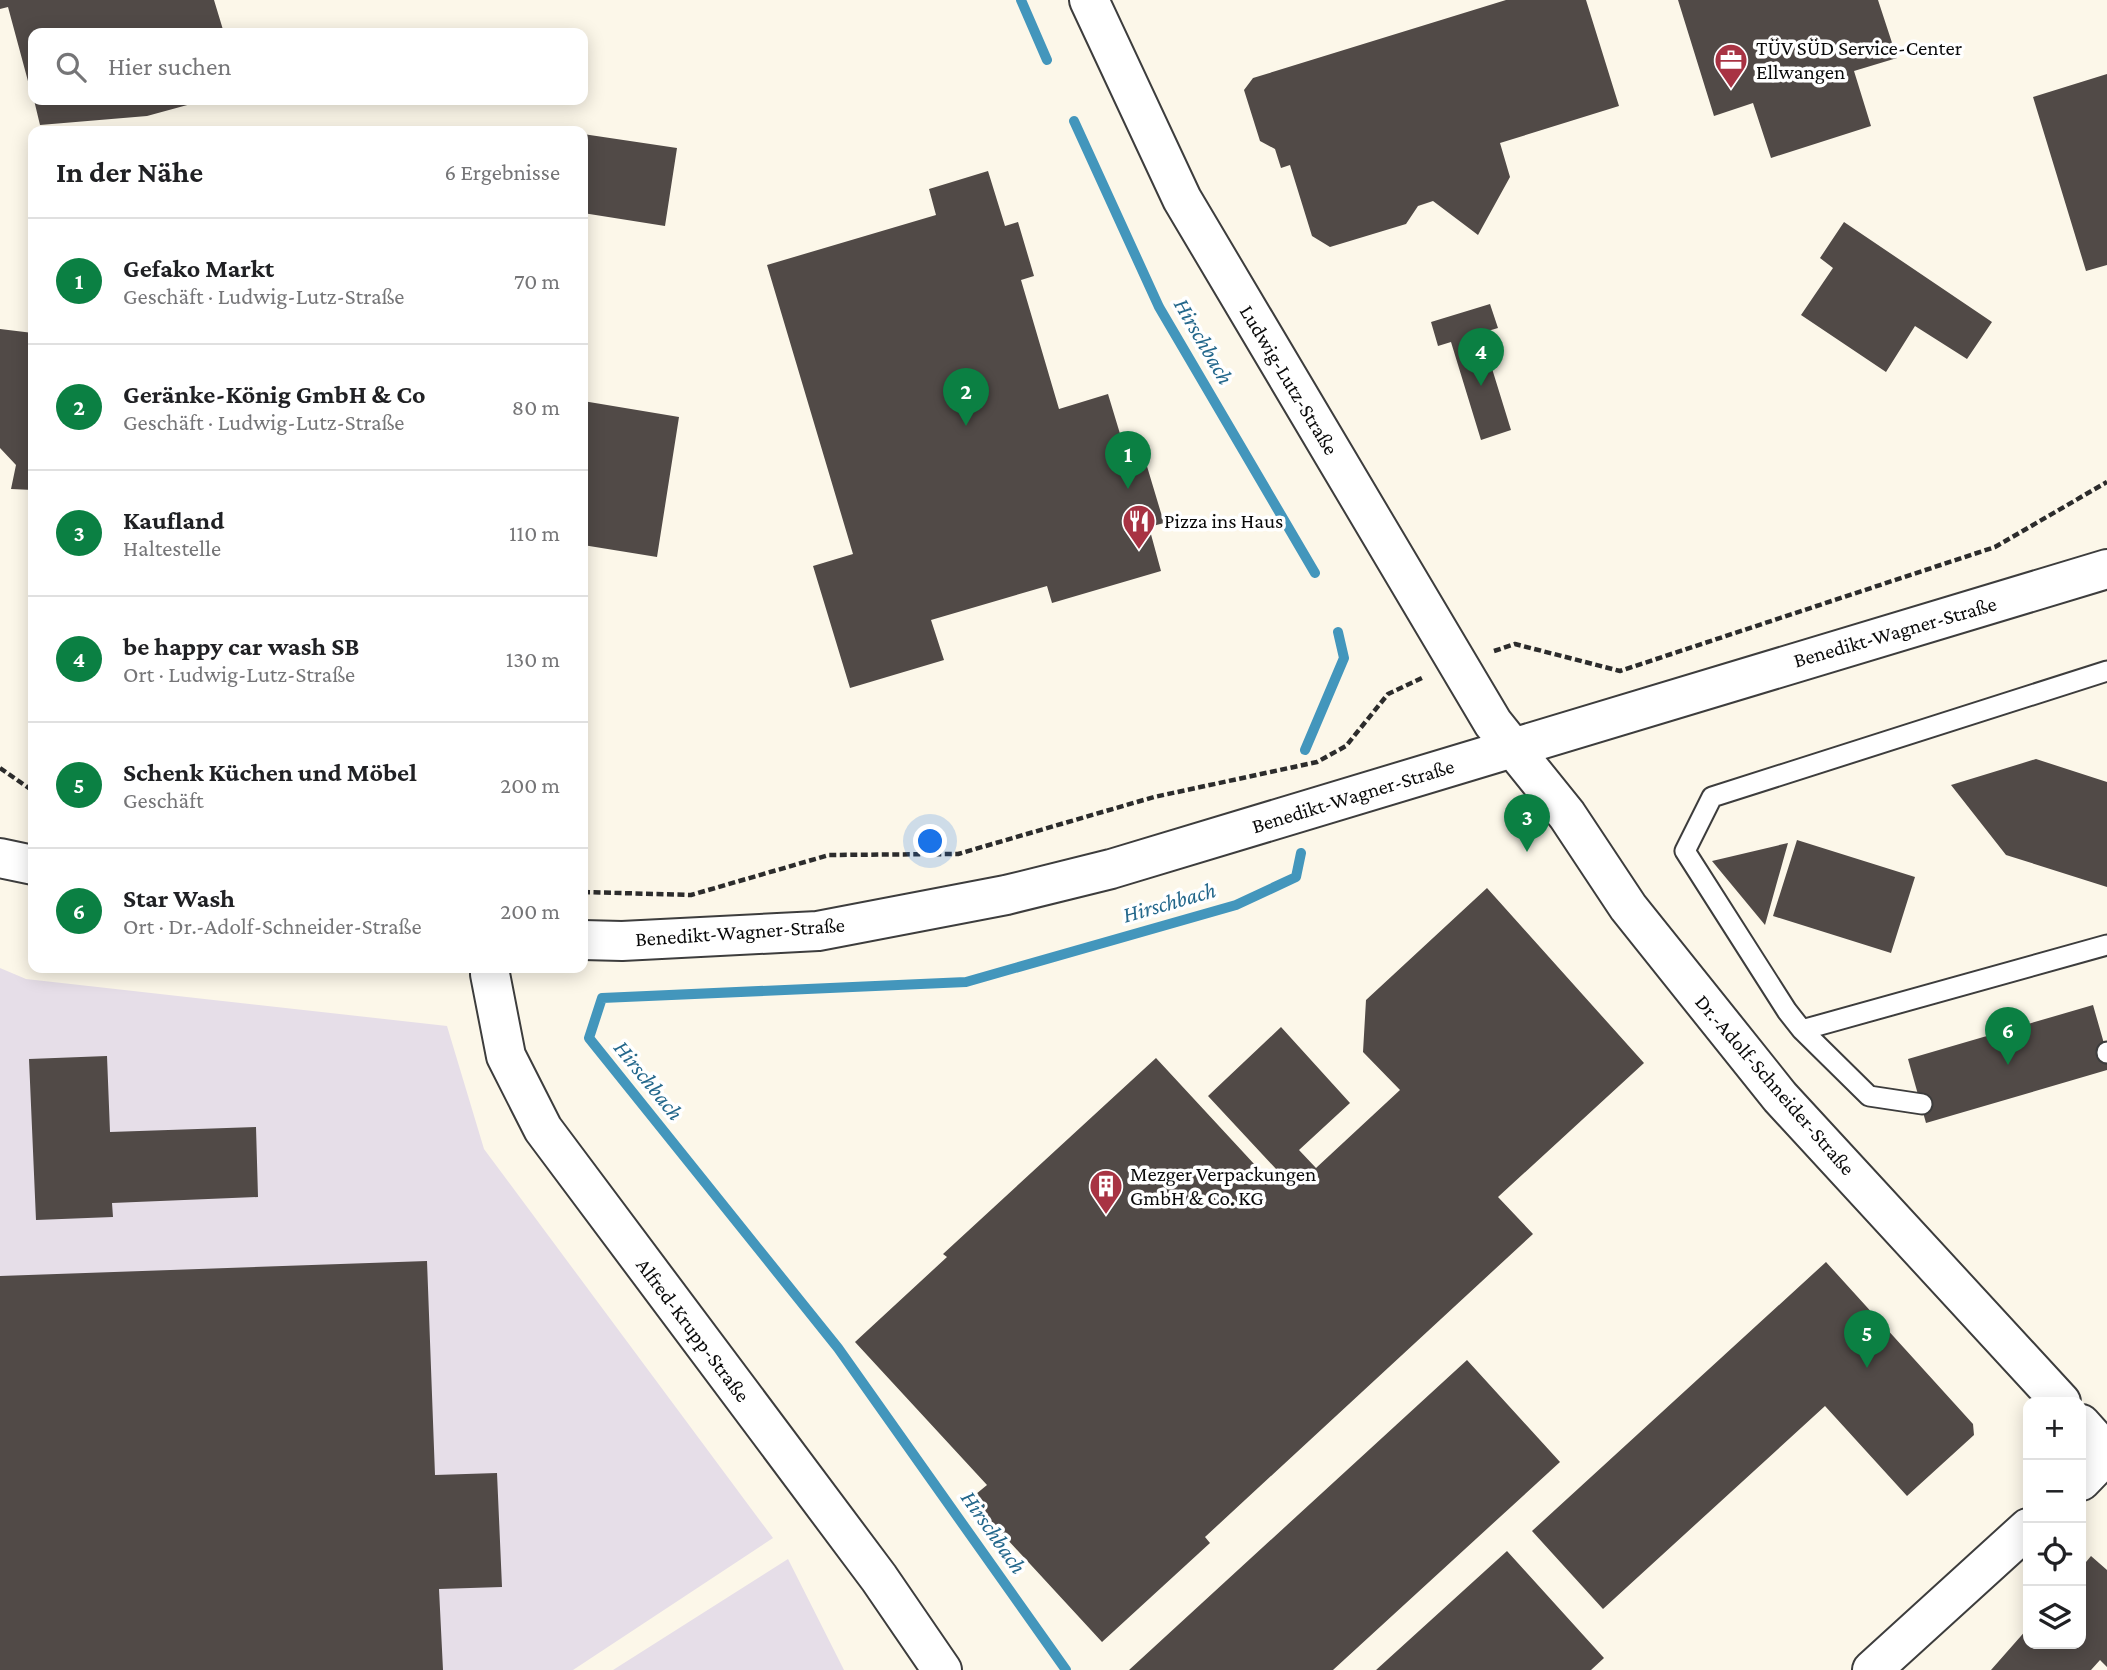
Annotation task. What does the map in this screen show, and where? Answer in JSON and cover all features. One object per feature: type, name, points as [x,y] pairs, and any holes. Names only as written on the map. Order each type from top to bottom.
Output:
[{"type":"street","name":"Ludwig-Lutz-Straße","points":[[1089,0],[1182,199],[1493,723],[1514,747]]},
{"type":"street","name":"Benedikt-Wagner-Straße","points":[[588,940],[622,941],[818,930],[1006,895],[1111,869],[2107,569]]},
{"type":"street","name":"Dr.-Adolf-Schneider-Straße","points":[[1514,747],[1567,815],[1628,907],[1780,1097],[2056,1397]]},
{"type":"street","points":[[0,858],[28,864]]},
{"type":"street","name":"Alfred-Krupp-Straße","points":[[491,973],[506,1056],[542,1129],[854,1545],[942,1670]]},
{"type":"street","points":[[2086,1430],[2107,1453],[2086,1476]]},
{"type":"street","points":[[1872,1670],[2023,1533]]},
{"type":"lane","points":[[1922,1104],[1870,1096],[1802,1030],[1787,1011],[1685,851],[1712,797],[2107,671]]},
{"type":"lane","points":[[1802,1030],[2107,945]]},
{"type":"path","points":[[588,892],[691,895],[829,855],[958,853],[1154,797],[1317,762],[1346,746],[1388,694],[1457,663],[1515,644],[1620,671],[1995,547],[2107,482]]},
{"type":"path","points":[[0,768],[28,788]]},
{"type":"shaded area","points":[[0,968],[26,979],[447,1026],[484,1149],[773,1538],[573,1670],[0,1670]]},
{"type":"shaded area","points":[[788,1559],[844,1670],[613,1670]]},
{"type":"building","points":[[0,0],[214,0],[222,28],[28,28],[28,81],[8,7],[0,9]]},
{"type":"building","points":[[1506,0],[1586,0],[1619,106],[1500,143],[1510,177],[1478,235],[1433,201],[1418,206],[1406,224],[1330,247],[1312,236],[1290,165],[1281,168],[1275,149],[1260,141],[1244,90],[1253,78]]},
{"type":"building","points":[[1678,0],[1878,0],[1897,58],[1854,71],[1871,126],[1771,158],[1753,103],[1714,116]]},
{"type":"building","points":[[2107,74],[2107,265],[2086,271],[2033,97]]},
{"type":"building","points":[[35,105],[187,105],[147,116],[40,125]]},
{"type":"building","points":[[588,135],[677,148],[665,226],[588,214]]},
{"type":"building","points":[[988,171],[1005,226],[1018,222],[1034,276],[1021,280],[1059,409],[1108,394],[1124,447],[1140,443],[1164,523],[1149,527],[1161,571],[1052,603],[1047,586],[931,620],[944,660],[850,688],[813,566],[853,554],[767,265],[936,215],[929,189]]},
{"type":"building","points":[[1844,222],[1992,322],[1967,359],[1915,326],[1886,372],[1801,315],[1833,268],[1820,258]]},
{"type":"building","points":[[1490,304],[1498,328],[1481,333],[1511,430],[1481,440],[1451,342],[1438,346],[1431,322]]},
{"type":"building","points":[[0,329],[28,332],[28,490],[11,489],[16,465],[0,448]]},
{"type":"building","points":[[588,402],[679,417],[657,557],[588,546]]},
{"type":"building","points":[[2036,759],[2107,782],[2107,887],[2006,855],[1951,785]]},
{"type":"building","points":[[1797,840],[1915,877],[1891,953],[1773,916]]},
{"type":"building","points":[[1788,843],[1765,925],[1712,861]]},
{"type":"building","points":[[1487,888],[1644,1063],[1498,1197],[1533,1234],[1205,1537],[1210,1543],[1102,1642],[970,1499],[987,1485],[855,1342],[947,1257],[943,1254],[1156,1058],[1268,1179],[1277,1170],[1208,1096],[1281,1027],[1350,1103],[1299,1150],[1316,1168],[1400,1090],[1363,1052],[1366,1000]]},
{"type":"building","points":[[2093,1005],[2107,1054],[2107,1070],[1926,1123],[1908,1059]]},
{"type":"building","points":[[107,1056],[110,1132],[256,1127],[258,1197],[112,1203],[113,1217],[36,1220],[29,1059]]},
{"type":"building","points":[[427,1261],[435,1475],[497,1473],[502,1587],[439,1589],[443,1670],[0,1670],[0,1276]]},
{"type":"building","points":[[1826,1262],[1973,1424],[1974,1435],[1907,1496],[1825,1406],[1603,1609],[1532,1531]]},
{"type":"building","points":[[1467,1360],[1560,1462],[1333,1670],[1129,1670]]},
{"type":"building","points":[[1507,1551],[1604,1658],[1591,1670],[1376,1670]]},
{"type":"building","points":[[2091,1556],[2107,1570],[2107,1667],[2100,1660],[2091,1670],[1991,1670],[2023,1634],[2023,1649],[2086,1649],[2086,1562]]},
{"type":"waterway","name":"Hirschbach","points":[[1021,0],[1047,60]]},
{"type":"waterway","name":"Hirschbach","points":[[1074,121],[1159,307],[1315,573]]},
{"type":"waterway","name":"Hirschbach","points":[[1305,750],[1344,658],[1338,632]]},
{"type":"waterway","name":"Hirschbach","points":[[1066,1670],[838,1348],[589,1038],[602,998],[966,982],[1236,905],[1296,877],[1301,853]]},
{"type":"place","name":"TÜV SÜD Service-Center Ellwangen","points":[[1731,90]]},
{"type":"place","name":"be happy car wash SB","points":[[1481,386]]},
{"type":"place","name":"Geränke-König GmbH & Co","points":[[966,426]]},
{"type":"place","name":"Gefako Markt","points":[[1128,489]]},
{"type":"place","name":"Pizza ins Haus","points":[[1139,551]]},
{"type":"place","name":"Kaufland","points":[[1527,852]]},
{"type":"place","name":"Star Wash","points":[[2008,1065]]},
{"type":"place","name":"Mezger Verpackungen GmbH & Co. KG","points":[[1106,1216]]},
{"type":"place","name":"Schenk Küchen und Möbel","points":[[1867,1368]]}]
